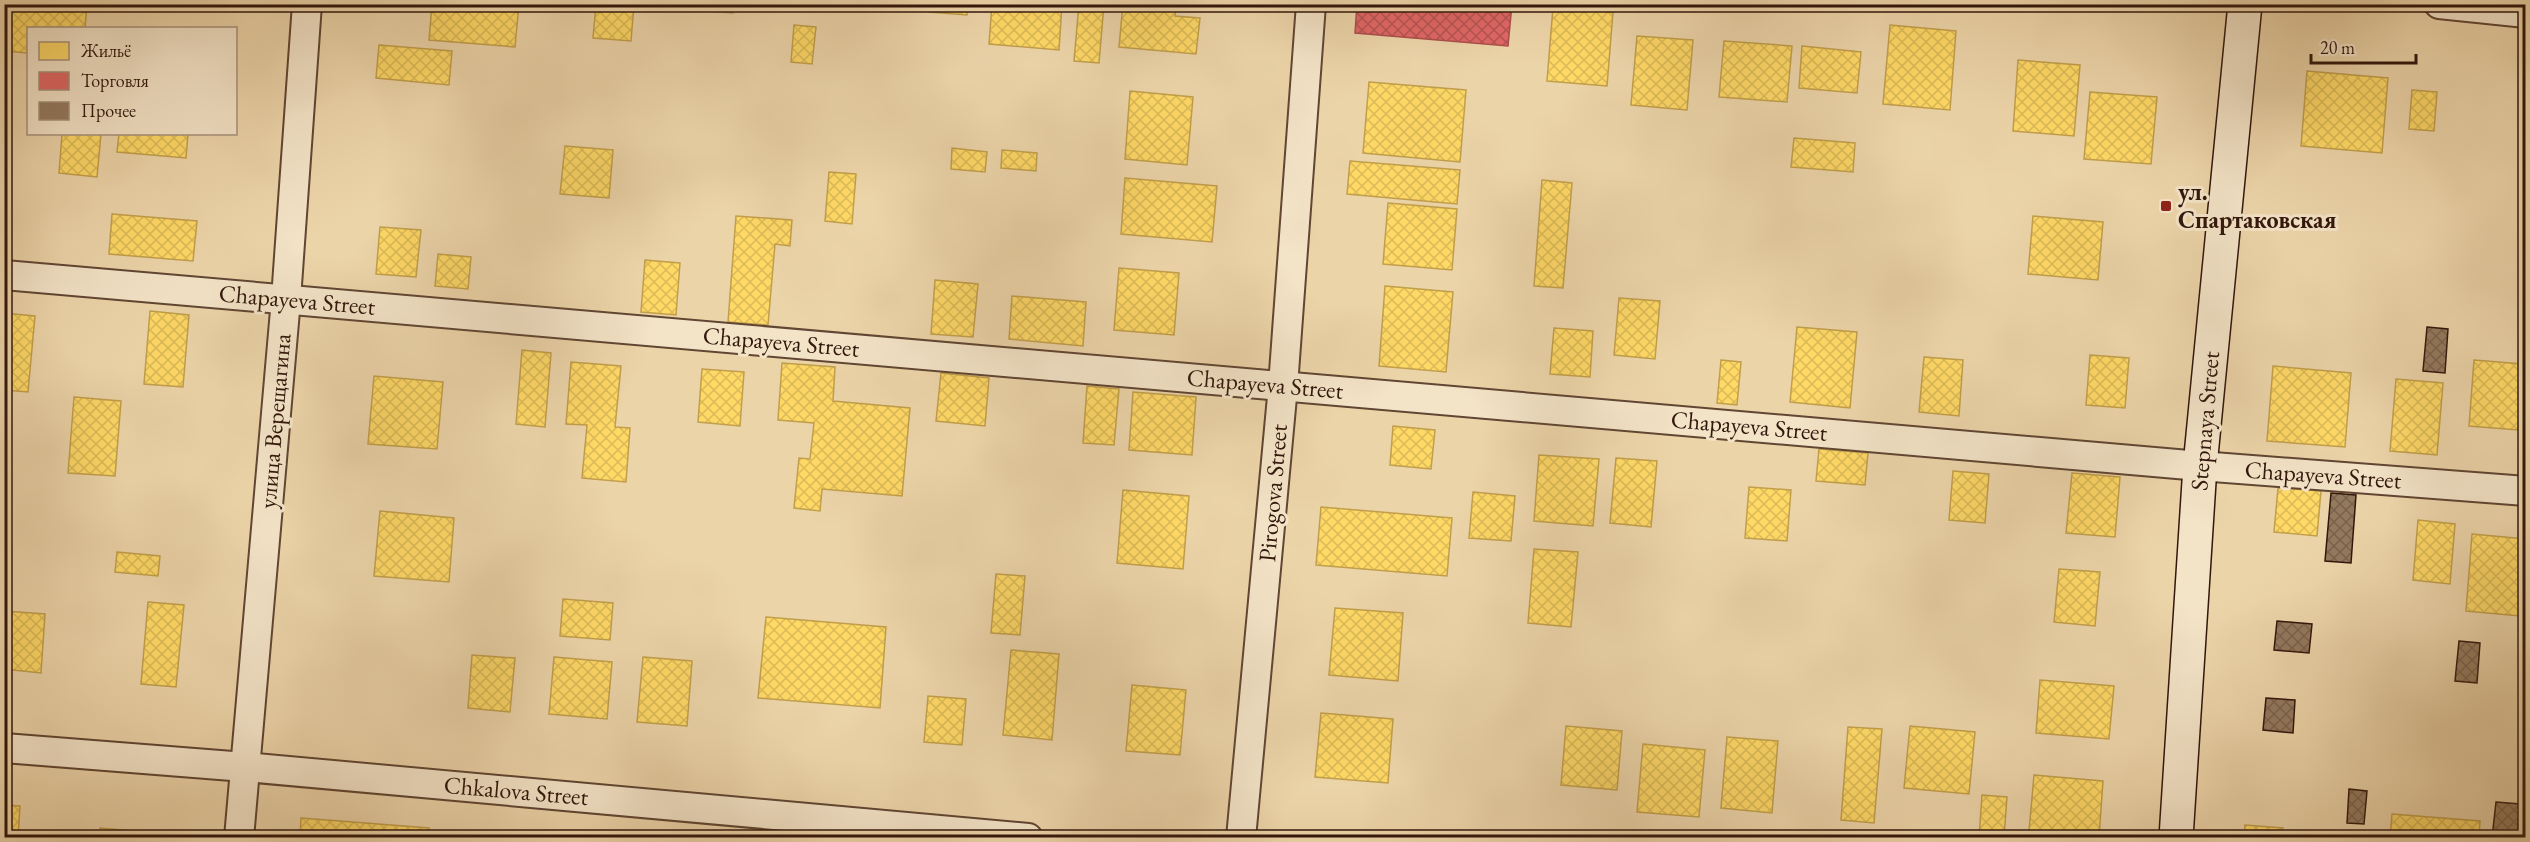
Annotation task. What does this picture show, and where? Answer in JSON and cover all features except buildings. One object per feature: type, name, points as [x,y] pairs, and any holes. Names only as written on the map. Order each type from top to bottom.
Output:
[{"type":"main road","name":"Stepnaya Street","points":[[2176,837],[2200,466],[2245,4]]},
{"type":"street","name":"улица Верещагина","points":[[239,837],[286,299],[307,4]]},
{"type":"street","name":"Pirogova Street","points":[[1241,837],[1283,386],[1311,4]]},
{"type":"street","points":[[2439,4],[2526,13]]},
{"type":"street","name":"Chapayeva Street","points":[[4,275],[2200,466],[2526,491]]},
{"type":"street","name":"Chkalova Street","points":[[4,748],[245,767],[1028,837]]},
{"type":"place","name":"ул. Спартаковская","points":[[2166,206]]}]
